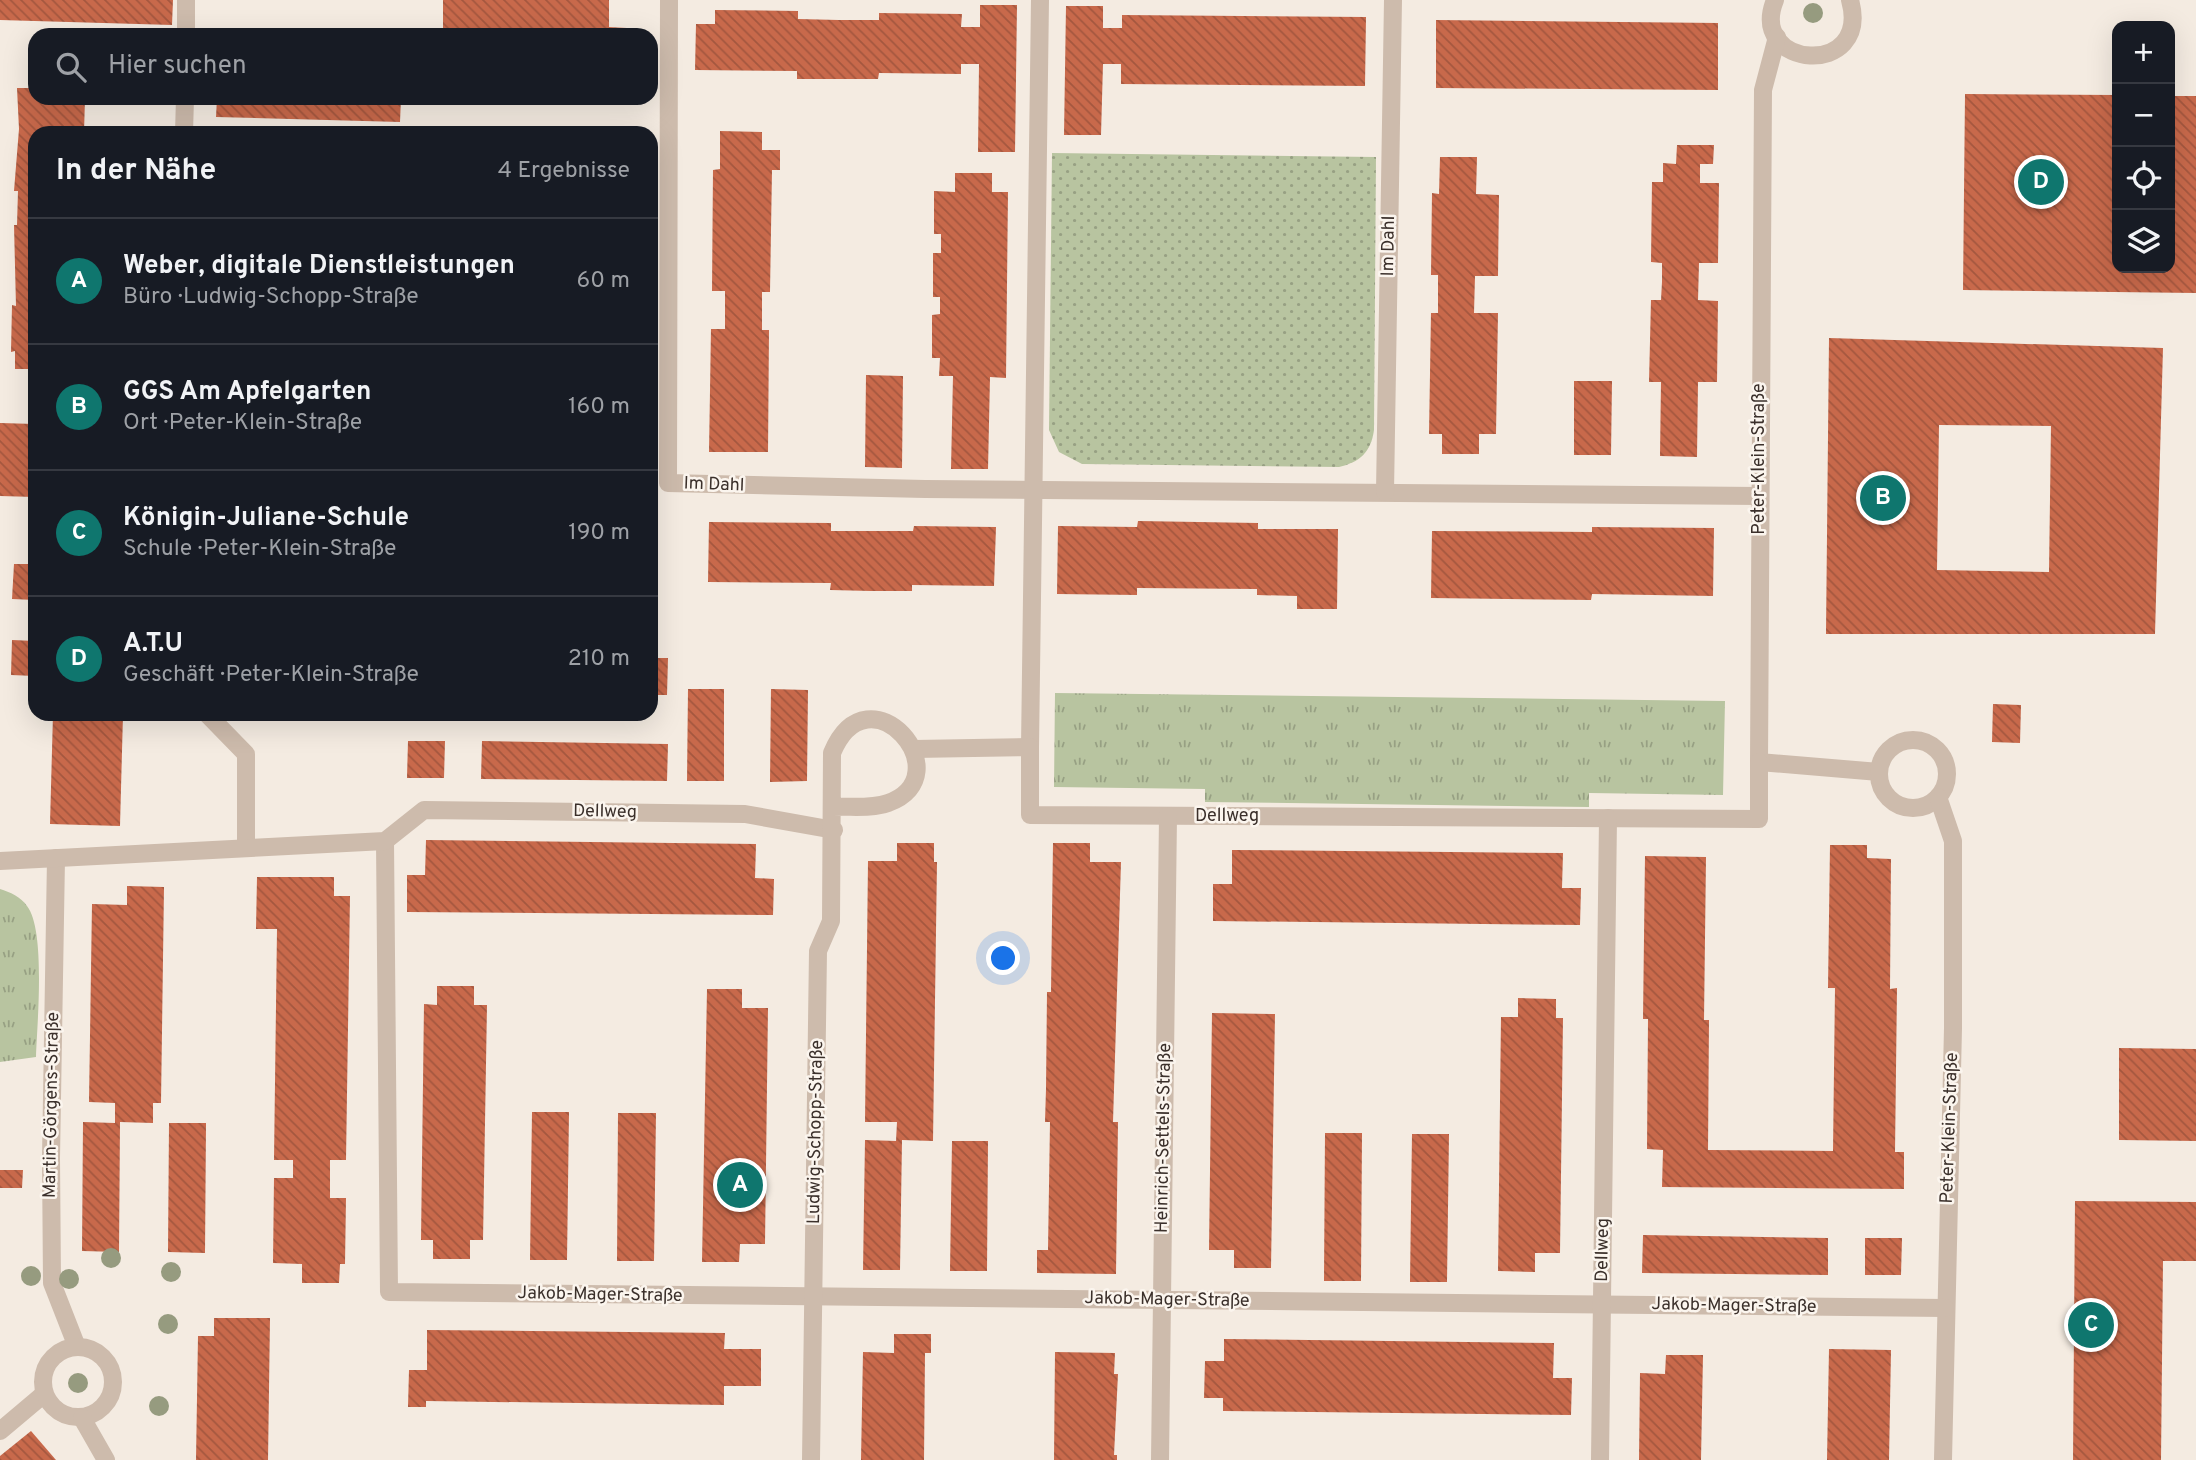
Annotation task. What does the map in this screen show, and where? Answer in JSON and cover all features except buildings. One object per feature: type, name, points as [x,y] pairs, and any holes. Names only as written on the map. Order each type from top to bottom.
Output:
[{"type":"street","points":[[186,0],[186,28]]},
{"type":"street","name":"Im Dahl","points":[[669,0],[668,483],[1759,496]]},
{"type":"street","points":[[833,807],[876,806],[900,796],[915,775],[914,750],[1030,747],[1040,0]]},
{"type":"street","name":"Im Dahl","points":[[1385,492],[1393,0]]},
{"type":"street","name":"Peter-Klein-Straße","points":[[1759,762],[1763,90],[1777,37],[1772,23],[1775,0]]},
{"type":"street","points":[[1777,37],[1798,55],[1825,55],[1847,38],[1852,24],[1850,0]]},
{"type":"street","points":[[184,126],[185,105]]},
{"type":"street","points":[[214,721],[246,754],[246,846]]},
{"type":"street","name":"Ludwig-Schopp-Straße","points":[[811,1460],[818,951],[831,921],[834,830],[832,753],[847,730],[859,723],[886,722],[898,728],[914,750]]},
{"type":"street","points":[[1905,740],[1927,742],[1943,757],[1947,778],[1938,797],[1920,808],[1899,805],[1884,792],[1879,772],[1881,761],[1895,744],[1905,740]]},
{"type":"street","name":"Dellweg","points":[[1030,747],[1030,815],[1759,819],[1759,762]]},
{"type":"street","points":[[1759,762],[1879,772]]},
{"type":"street","name":"Peter-Klein-Straße","points":[[1938,797],[1953,841],[1953,1028],[1943,1460]]},
{"type":"street","name":"Dellweg","points":[[385,841],[424,810],[746,814],[834,830]]},
{"type":"street","name":"Heinrich-Settels-Straße","points":[[1160,1460],[1168,816]]},
{"type":"street","name":"Dellweg","points":[[1602,1304],[1608,818]]},
{"type":"street","points":[[0,861],[246,846],[385,841]]},
{"type":"street","name":"Jakob-Mager-Straße","points":[[385,841],[389,1292],[1945,1308]]},
{"type":"street","name":"Martin-Görgens-Straße","points":[[56,858],[51,1158],[52,1283],[77,1347]]},
{"type":"street","points":[[1600,1460],[1602,1304]]},
{"type":"street","points":[[77,1347],[89,1349],[108,1363],[113,1386],[103,1408],[82,1418],[66,1416],[53,1408],[44,1394],[46,1368],[54,1357],[64,1350],[77,1347]]},
{"type":"street","points":[[0,1431],[44,1394]]},
{"type":"street","points":[[82,1418],[106,1460]]},
{"type":"green space","points":[[1052,153],[1376,157],[1374,430],[1363,455],[1339,467],[1082,464],[1059,452],[1049,430]]},
{"type":"green space","points":[[1055,693],[1725,701],[1723,795],[1589,793],[1589,807],[1205,802],[1205,789],[1054,787]]},
{"type":"green space","points":[[0,889],[22,900],[33,918],[37,935],[39,978],[36,1057],[0,1062]]},
{"type":"place","name":"A.T.U","points":[[2041,182]]},
{"type":"place","name":"GGS Am Apfelgarten","points":[[1883,498]]},
{"type":"place","name":"Weber, digitale Dienstleistungen","points":[[740,1185]]},
{"type":"place","name":"Königin-Juliane-Schule","points":[[2091,1325]]}]
